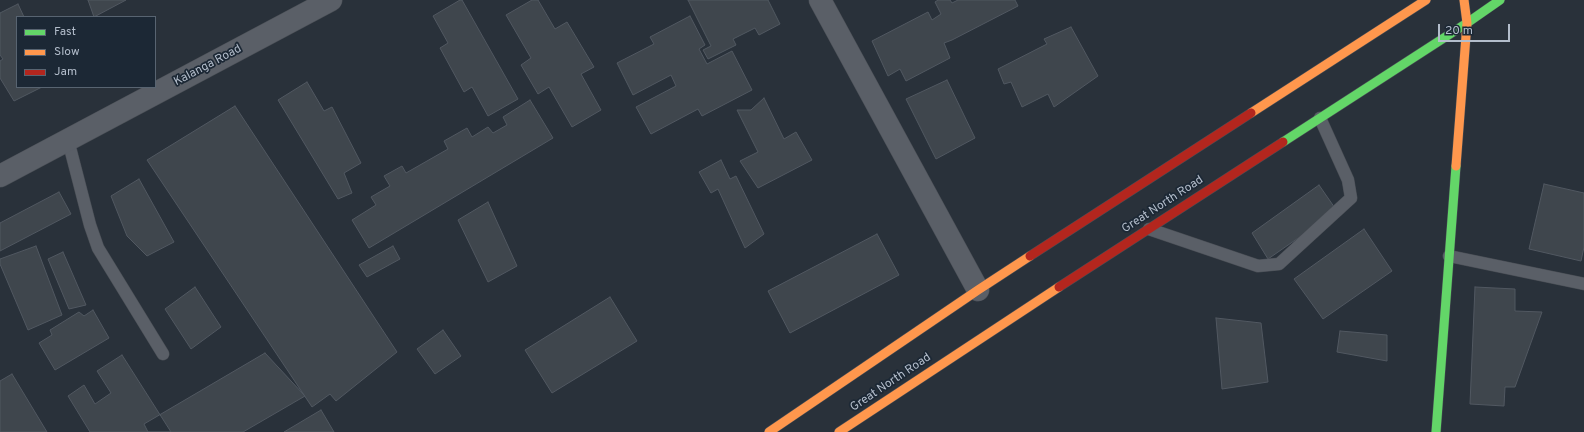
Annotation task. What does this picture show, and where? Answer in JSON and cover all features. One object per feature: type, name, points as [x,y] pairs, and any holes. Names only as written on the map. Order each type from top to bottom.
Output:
[{"type":"main road","points":[[769,432],[978,290],[1426,0]]},
{"type":"main road","points":[[1436,432],[1467,23],[1464,0]]},
{"type":"main road","name":"Great North Road","points":[[839,432],[1002,324],[1467,23],[1500,0]]},
{"type":"street","name":"Kalanga Road","points":[[0,176],[331,0]]},
{"type":"street","points":[[820,0],[978,290]]},
{"type":"lane","points":[[1149,229],[1258,266],[1279,264],[1352,198],[1348,180],[1320,118]]},
{"type":"lane","points":[[68,140],[90,225],[98,248],[162,354]]},
{"type":"lane","points":[[1449,256],[1584,284]]},
{"type":"building","points":[[88,0],[126,0],[96,16],[94,16]]},
{"type":"building","points":[[462,0],[518,99],[488,116],[472,87],[464,92],[440,48],[448,43],[433,16]]},
{"type":"building","points":[[532,0],[538,0],[555,29],[567,22],[594,67],[581,74],[601,110],[572,127],[549,87],[538,94],[521,65],[531,58],[506,15]]},
{"type":"building","points":[[688,0],[768,0],[780,24],[759,35],[755,28],[733,39],[736,45],[708,59],[703,50],[711,46]]},
{"type":"building","points":[[938,0],[950,0],[952,3],[958,0],[1015,0],[1018,6],[944,43],[950,58],[906,81],[900,69],[888,76],[872,41],[928,12],[932,20],[941,14],[935,2]]},
{"type":"building","points":[[18,4],[24,16],[16,16],[16,88],[40,88],[14,101],[0,78],[0,61],[3,59],[0,55],[0,13]]},
{"type":"building","points":[[690,16],[705,45],[699,49],[707,64],[732,51],[752,90],[702,116],[698,109],[651,134],[636,107],[676,86],[671,75],[633,95],[617,63],[654,44],[650,37]]},
{"type":"building","points":[[1071,27],[1098,76],[1054,107],[1048,94],[1022,107],[1011,82],[1004,84],[998,69],[1047,44],[1044,39]]},
{"type":"building","points":[[947,80],[975,138],[936,159],[906,99]]},
{"type":"building","points":[[307,82],[324,111],[332,107],[361,163],[344,173],[352,193],[338,199],[278,100]]},
{"type":"building","points":[[764,98],[784,139],[796,132],[812,160],[758,188],[740,161],[758,152],[737,110],[751,110]]},
{"type":"building","points":[[530,100],[553,138],[369,248],[352,220],[376,205],[371,197],[390,186],[384,176],[402,166],[406,173],[448,149],[444,141],[467,128],[472,137],[488,127],[493,133],[507,125],[503,117]]},
{"type":"building","points":[[235,106],[397,352],[336,401],[330,394],[312,407],[147,160]]},
{"type":"building","points":[[721,160],[730,179],[736,176],[764,234],[745,248],[718,189],[711,193],[699,172]]},
{"type":"building","points":[[139,179],[174,242],[147,256],[127,236],[111,196]]},
{"type":"building","points":[[1544,184],[1584,193],[1584,247],[1581,261],[1529,249]]},
{"type":"building","points":[[1319,185],[1337,211],[1268,259],[1252,233]]},
{"type":"building","points":[[59,192],[71,214],[0,251],[0,223]]},
{"type":"building","points":[[488,202],[517,266],[488,282],[458,220]]},
{"type":"building","points":[[1364,229],[1392,271],[1323,319],[1294,279]]},
{"type":"building","points":[[877,234],[899,275],[790,333],[768,291]]},
{"type":"building","points":[[36,246],[62,315],[28,330],[0,264],[0,259]]},
{"type":"building","points":[[393,246],[400,259],[367,277],[359,265]]},
{"type":"building","points":[[63,252],[86,305],[69,309],[48,259]]},
{"type":"building","points":[[195,287],[221,327],[191,349],[165,309]]},
{"type":"building","points":[[1475,287],[1515,289],[1515,311],[1542,312],[1515,387],[1505,387],[1504,406],[1470,404]]},
{"type":"building","points":[[610,297],[637,341],[552,393],[525,350]]},
{"type":"building","points":[[93,310],[109,338],[55,370],[39,343],[52,335],[50,330],[79,312],[84,316]]},
{"type":"building","points":[[1216,318],[1261,323],[1268,382],[1222,389]]},
{"type":"building","points":[[443,330],[461,356],[435,374],[417,349]]},
{"type":"building","points":[[1340,331],[1387,335],[1387,361],[1337,352]]},
{"type":"building","points":[[265,353],[305,396],[243,432],[148,432],[144,424]]},
{"type":"building","points":[[122,355],[171,432],[90,432],[68,396],[84,385],[95,404],[111,393],[97,371]]},
{"type":"building","points":[[12,374],[47,432],[0,432],[0,381]]},
{"type":"building","points":[[321,410],[334,432],[284,432]]},
{"type":"traffic: fast","points":[[1283,142],[1500,0]]},
{"type":"traffic: fast","points":[[1436,432],[1456,166]]},
{"type":"traffic: slow","points":[[1251,113],[1426,0]]},
{"type":"traffic: slow","points":[[1456,166],[1467,23],[1464,0]]},
{"type":"traffic: slow","points":[[769,432],[1030,256]]},
{"type":"traffic: slow","points":[[839,432],[1059,287]]},
{"type":"traffic: jam","points":[[1030,256],[1251,113]]},
{"type":"traffic: jam","points":[[1059,287],[1283,142]]}]
